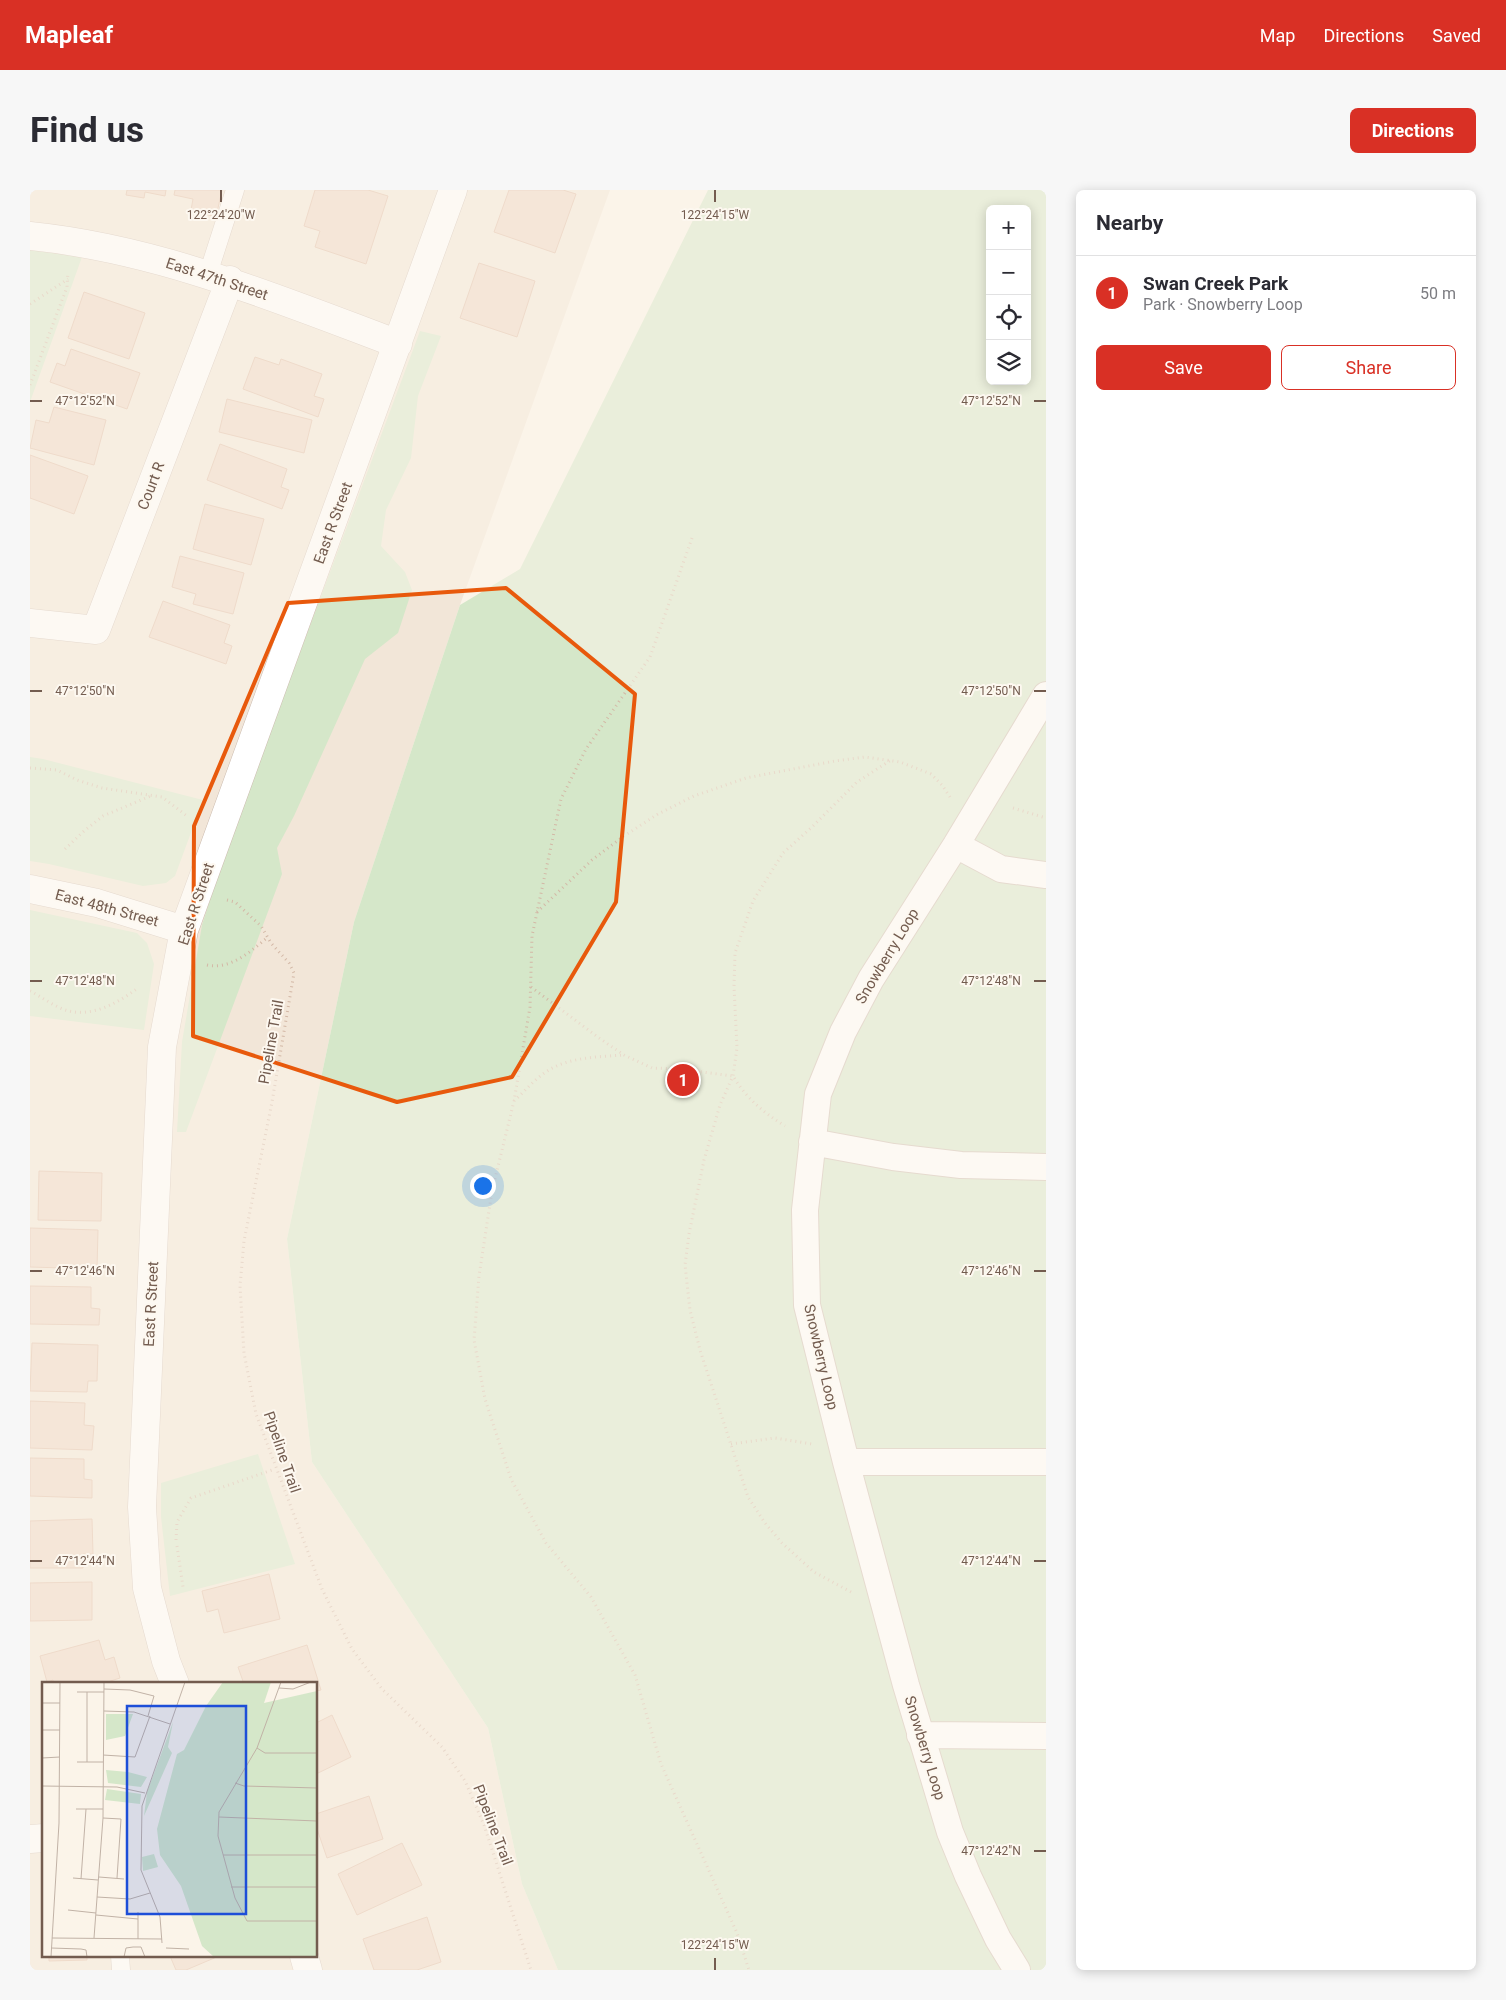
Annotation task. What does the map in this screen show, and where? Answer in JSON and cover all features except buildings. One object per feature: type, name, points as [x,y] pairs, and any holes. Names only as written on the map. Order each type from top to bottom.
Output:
[{"type":"street","name":"East R Street","points":[[174,1682],[166,1661],[146,1588],[142,1507],[162,1047],[184,930],[453,190]]},
{"type":"street","name":"East 47th Street","points":[[30,236],[94,245],[219,277],[398,344]]},
{"type":"street","name":"Court R","points":[[30,623],[96,630],[219,277]]},
{"type":"street","name":"Snowberry Loop","points":[[1017,1970],[998,1939],[964,1868],[950,1832],[920,1735],[846,1462],[807,1305],[805,1210],[818,1094],[843,1032],[871,979],[962,835],[1046,694]]},
{"type":"street","points":[[962,835],[1001,869],[1046,875]]},
{"type":"street","name":"East 48th Street","points":[[30,889],[97,903],[184,930]]},
{"type":"street","points":[[812,1142],[893,1157],[961,1165],[1046,1167]]},
{"type":"street","points":[[846,1462],[1046,1462]]},
{"type":"street","points":[[920,1735],[1046,1736]]},
{"type":"lane","points":[[219,277],[235,190]]},
{"type":"path","points":[[30,385],[67,287],[68,270]]},
{"type":"path","points":[[30,304],[68,279]]},
{"type":"path","points":[[692,538],[650,657],[586,749],[561,799],[532,936],[530,1006],[514,1101],[492,1191],[480,1276],[474,1340],[485,1399],[512,1479],[546,1543],[591,1597],[635,1675],[661,1764],[737,1933],[749,1970]]},
{"type":"path","points":[[537,912],[592,860],[658,814],[694,796],[746,778],[835,761],[865,757],[891,760],[930,774],[942,785],[962,835]]},
{"type":"path","points":[[885,1609],[814,1572],[782,1543],[765,1523],[748,1497],[700,1350],[690,1310],[685,1266],[704,1160],[720,1105],[734,1076],[737,1048],[734,986],[735,953],[753,901],[783,853],[812,828],[857,782],[891,760]]},
{"type":"path","points":[[30,768],[56,770],[77,780],[102,788],[162,797],[187,816]]},
{"type":"path","points":[[65,849],[104,816],[153,795]]},
{"type":"path","name":"Pipeline Trail","points":[[235,902],[261,926],[289,963],[294,973],[272,1102],[244,1242],[240,1286],[246,1362],[256,1414],[275,1469],[322,1589],[352,1649],[382,1689],[442,1747],[464,1781],[484,1824],[530,1970]]},
{"type":"path","points":[[206,964],[217,967],[228,964],[268,937]]},
{"type":"path","points":[[531,986],[599,1038],[624,1054],[652,1068],[679,1069],[734,1076]]},
{"type":"path","points":[[30,991],[69,1011],[94,1011],[122,1000],[138,988]]},
{"type":"path","points":[[514,1101],[544,1073],[560,1064],[595,1057],[624,1054]]},
{"type":"path","points":[[734,1076],[743,1092],[758,1108],[812,1142]]},
{"type":"path","points":[[731,1444],[775,1438],[804,1442],[825,1448],[846,1462]]},
{"type":"path","points":[[183,1587],[176,1542],[178,1522],[191,1498],[275,1469]]},
{"type":"highlighted area","points":[[506,588],[635,694],[616,902],[512,1077],[397,1102],[193,1036],[194,826],[288,603]]},
{"type":"shaded area","points":[[30,190],[610,190],[460,605],[354,922],[287,1239],[312,1462],[488,1728],[522,1884],[558,1970],[30,1970]]},
{"type":"green space","points":[[708,190],[1046,190],[1046,1970],[558,1970],[522,1884],[488,1728],[312,1462],[287,1239],[354,922],[460,605],[520,569]]},
{"type":"green space","points":[[30,250],[82,257],[30,402]]},
{"type":"green space","points":[[420,331],[441,336],[418,396],[411,458],[386,510],[381,546],[405,572],[412,590],[398,633],[365,659],[294,816],[277,848],[282,874],[186,1132],[177,1132],[182,1042],[202,925],[224,856]]},
{"type":"green space","points":[[30,757],[203,800],[175,876],[166,883],[143,886],[30,861]]},
{"type":"green space","points":[[30,910],[137,933],[147,943],[154,964],[144,1030],[30,1016]]},
{"type":"green space","points":[[258,1454],[295,1564],[170,1596],[161,1517],[161,1483]]},
{"type":"place","name":"Swan Creek Park","points":[[683,1080]]}]
